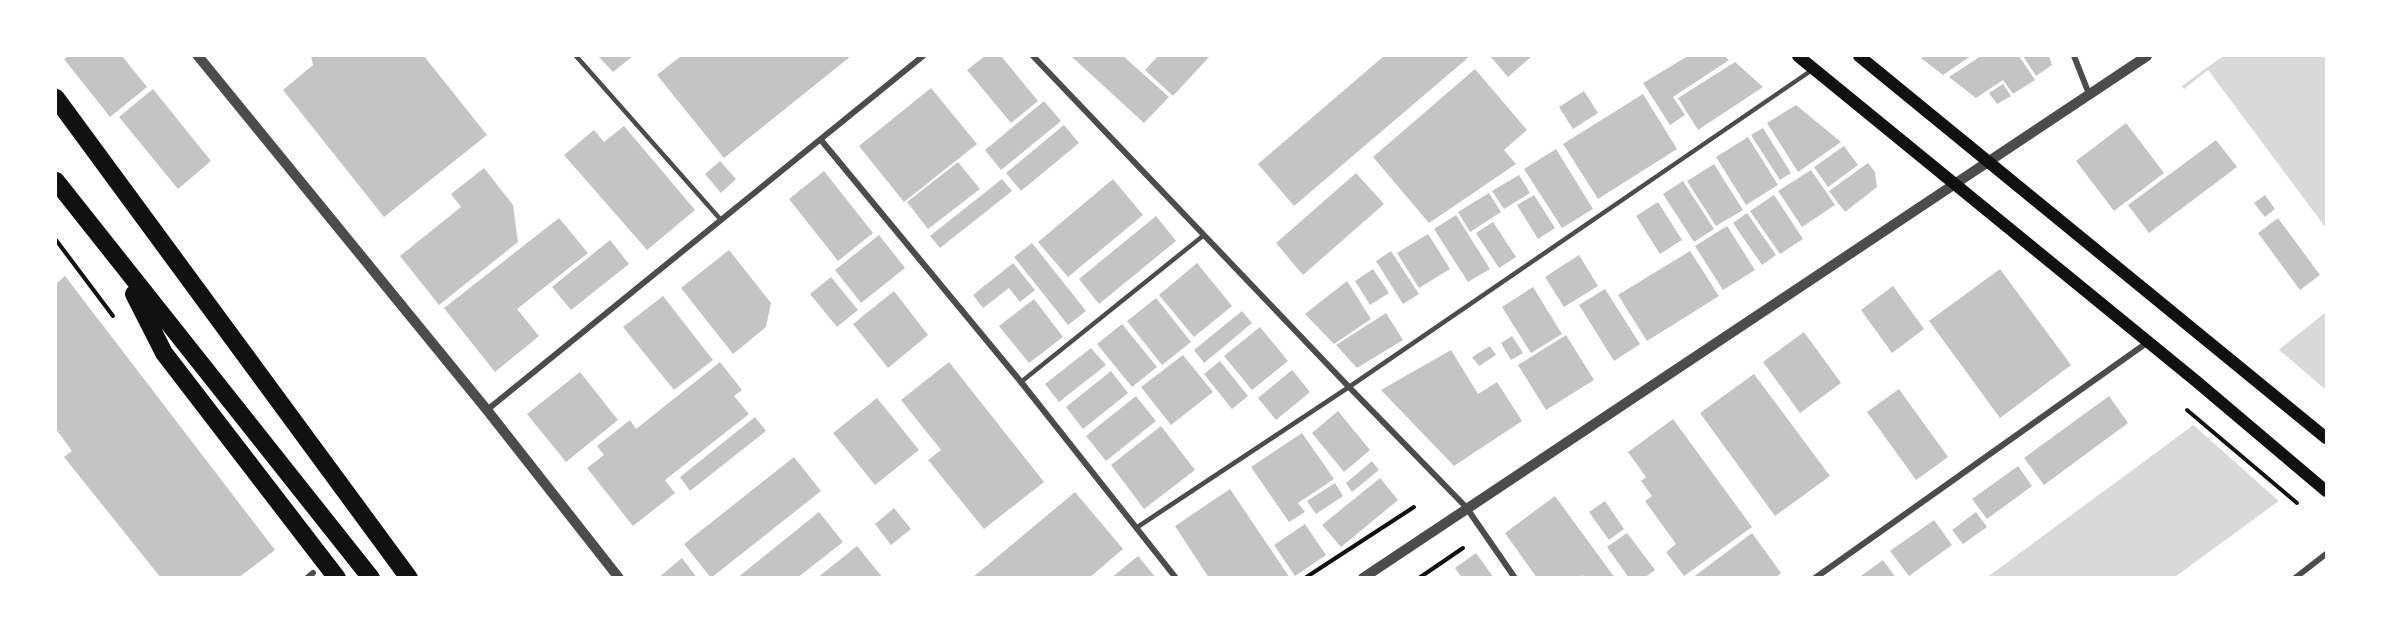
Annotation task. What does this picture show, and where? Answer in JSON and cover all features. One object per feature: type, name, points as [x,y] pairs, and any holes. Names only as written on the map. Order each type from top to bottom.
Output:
[{"type":"highway","points":[[56,98],[409,578]]},
{"type":"highway","points":[[56,182],[371,578]]},
{"type":"highway","points":[[113,256],[164,353],[337,578]]},
{"type":"main road","points":[[1798,56],[2196,381],[2326,491]]},
{"type":"main road","points":[[1860,56],[2228,355],[2326,438]]},
{"type":"street","points":[[198,56],[487,410],[618,578]]},
{"type":"street","points":[[487,410],[923,56]]},
{"type":"street","points":[[1033,56],[1348,387],[1466,507],[1515,578]]},
{"type":"street","points":[[2074,56],[2089,94]]},
{"type":"street","points":[[1362,578],[2147,56]]},
{"type":"street","points":[[821,140],[1021,382],[1176,578]]},
{"type":"street","points":[[1815,578],[2148,342]]},
{"type":"street","points":[[2295,578],[2326,554]]},
{"type":"lane","points":[[576,56],[721,220]]},
{"type":"lane","points":[[1136,528],[1348,387],[1814,69]]},
{"type":"lane","points":[[1021,382],[1204,235]]},
{"type":"path","points":[[2187,410],[2297,503]]},
{"type":"path","points":[[1305,578],[1414,507]]},
{"type":"path","points":[[1419,578],[1463,548]]},
{"type":"shaded area","points":[[2158,56],[2326,56],[2326,228],[2208,70],[2184,89]]},
{"type":"shaded area","points":[[2326,312],[2326,460],[2276,503],[2175,577],[1986,578],[2188,429]]},
{"type":"pier","points":[[2155,56],[2223,56],[2179,88]]},
{"type":"pier","points":[[2277,348],[2326,390],[2326,464],[2281,503],[2191,423]]},
{"type":"building","points":[[69,56],[122,56],[147,87],[110,117],[64,59]]},
{"type":"building","points":[[311,56],[424,56],[487,135],[384,217],[283,90],[313,65]]},
{"type":"building","points":[[598,56],[633,56],[613,72]]},
{"type":"building","points":[[681,56],[851,56],[724,158],[657,75]]},
{"type":"building","points":[[985,56],[1001,56],[1038,101],[1011,123],[967,70]]},
{"type":"building","points":[[1123,56],[1169,97],[1144,123],[1072,57]]},
{"type":"building","points":[[1158,56],[1210,56],[1173,96],[1145,70]]},
{"type":"building","points":[[1384,56],[1470,56],[1294,206],[1258,164]]},
{"type":"building","points":[[1490,56],[1532,56],[1508,77]]},
{"type":"building","points":[[1688,56],[1724,56],[1729,60],[1673,97],[1685,115],[1670,125],[1643,83]]},
{"type":"building","points":[[1971,56],[1943,75],[1921,58]]},
{"type":"building","points":[[1981,56],[2019,56],[2035,80],[2013,94],[2003,80],[1976,98],[1949,77]]},
{"type":"building","points":[[2023,56],[2049,56],[2052,65],[2036,76]]},
{"type":"building","points":[[1735,62],[1763,87],[1698,130],[1678,98]]},
{"type":"building","points":[[1475,69],[1527,130],[1504,150],[1516,164],[1429,223],[1373,157]]},
{"type":"building","points":[[2003,84],[2011,96],[1997,104],[1989,93]]},
{"type":"building","points":[[931,88],[977,144],[904,202],[859,146]]},
{"type":"building","points":[[153,89],[211,161],[178,189],[119,117]]},
{"type":"building","points":[[1584,91],[1598,113],[1573,129],[1559,107]]},
{"type":"building","points":[[1643,94],[1677,149],[1598,199],[1563,144]]},
{"type":"building","points":[[1044,101],[1061,121],[1001,170],[985,150]]},
{"type":"building","points":[[1796,105],[1841,142],[1798,172],[1767,123]]},
{"type":"building","points":[[2126,123],[2164,173],[2114,211],[2076,161]]},
{"type":"building","points":[[1064,125],[1079,143],[1021,191],[1006,173]]},
{"type":"building","points":[[624,126],[695,210],[647,250],[564,155],[594,130],[604,142]]},
{"type":"building","points":[[1763,128],[1791,173],[1780,180],[1751,135]]},
{"type":"building","points":[[1748,137],[1778,185],[1746,205],[1716,157]]},
{"type":"building","points":[[2216,140],[2237,167],[2149,233],[2128,205]]},
{"type":"building","points":[[1844,146],[1858,165],[1828,187],[1814,167]]},
{"type":"building","points":[[1556,149],[1593,209],[1562,228],[1524,169]]},
{"type":"building","points":[[720,161],[736,179],[721,193],[705,174]]},
{"type":"building","points":[[958,162],[980,189],[928,229],[907,202]]},
{"type":"building","points":[[1868,163],[1875,172],[1877,187],[1845,212],[1829,191]]},
{"type":"building","points":[[1714,164],[1743,210],[1716,226],[1687,181]]},
{"type":"building","points":[[484,168],[513,205],[518,242],[439,305],[400,256],[461,207],[451,194]]},
{"type":"building","points":[[1811,170],[1835,205],[1802,227],[1778,191]]},
{"type":"building","points":[[824,171],[873,233],[838,261],[789,199]]},
{"type":"building","points":[[1356,173],[1384,204],[1303,275],[1276,243]]},
{"type":"building","points":[[1519,175],[1530,193],[1504,209],[1492,191]]},
{"type":"building","points":[[1002,179],[1012,191],[940,248],[930,236]]},
{"type":"building","points":[[1113,179],[1143,215],[1068,277],[1038,242]]},
{"type":"building","points":[[1683,181],[1714,229],[1694,242],[1663,194]]},
{"type":"building","points":[[1489,193],[1501,212],[1470,232],[1458,212]]},
{"type":"building","points":[[1534,195],[1555,228],[1538,239],[1517,205]]},
{"type":"building","points":[[1774,195],[1803,239],[1780,254],[1750,211]]},
{"type":"building","points":[[2265,195],[2275,209],[2265,217],[2254,203]]},
{"type":"building","points":[[1658,202],[1682,240],[1660,254],[1636,216]]},
{"type":"building","points":[[1747,213],[1776,255],[1762,265],[1733,223]]},
{"type":"building","points":[[1456,215],[1490,269],[1468,282],[1434,229]]},
{"type":"building","points":[[1156,216],[1176,241],[1099,304],[1079,279]]},
{"type":"building","points":[[559,218],[588,253],[517,309],[539,336],[495,372],[444,308]]},
{"type":"building","points":[[2278,218],[2320,275],[2300,290],[2258,233]]},
{"type":"building","points":[[1493,222],[1516,257],[1499,268],[1476,233]]},
{"type":"building","points":[[1727,226],[1755,270],[1723,290],[1695,246]]},
{"type":"building","points":[[1428,234],[1450,269],[1419,288],[1397,253]]},
{"type":"building","points":[[879,235],[905,268],[861,303],[835,270]]},
{"type":"building","points":[[610,240],[629,264],[571,310],[552,287]]},
{"type":"building","points":[[1032,243],[1086,311],[1068,325],[1014,257]]},
{"type":"building","points":[[729,250],[771,303],[766,327],[733,354],[681,288]]},
{"type":"building","points":[[1391,251],[1419,294],[1403,304],[1376,261]]},
{"type":"building","points":[[1690,251],[1719,296],[1647,341],[1618,295]]},
{"type":"building","points":[[1579,255],[1598,286],[1564,307],[1545,277]]},
{"type":"building","points":[[1013,263],[1035,290],[1020,302],[1009,288],[983,308],[973,295]]},
{"type":"building","points":[[1197,263],[1232,306],[1194,337],[1159,295]]},
{"type":"building","points":[[1373,269],[1389,293],[1370,305],[1355,281]]},
{"type":"building","points":[[2000,269],[2071,365],[2000,418],[1929,321]]},
{"type":"building","points":[[65,276],[275,550],[238,578],[161,578],[64,457],[72,451],[56,429],[56,284]]},
{"type":"building","points":[[831,277],[858,310],[837,327],[810,294]]},
{"type":"building","points":[[1347,281],[1371,319],[1334,344],[1305,314]]},
{"type":"building","points":[[1893,286],[1924,329],[1892,353],[1861,310]]},
{"type":"building","points":[[1533,287],[1562,334],[1531,353],[1502,307]]},
{"type":"building","points":[[1605,289],[1640,344],[1614,361],[1579,305]]},
{"type":"building","points":[[894,291],[928,335],[888,368],[853,324]]},
{"type":"building","points":[[663,296],[713,360],[674,390],[623,327]]},
{"type":"building","points":[[1156,298],[1191,342],[1162,365],[1127,321]]},
{"type":"building","points":[[1034,299],[1063,337],[1029,363],[999,326]]},
{"type":"building","points":[[1242,311],[1252,323],[1204,363],[1194,350]]},
{"type":"building","points":[[1386,313],[1403,340],[1357,368],[1336,345]]},
{"type":"building","points":[[1122,324],[1157,367],[1132,387],[1097,344]]},
{"type":"building","points":[[1260,327],[1288,361],[1252,390],[1224,356]]},
{"type":"building","points":[[1804,332],[1841,383],[1800,413],[1763,362]]},
{"type":"building","points":[[1566,335],[1594,380],[1546,410],[1518,365]]},
{"type":"building","points":[[1512,336],[1523,353],[1511,360],[1501,343]]},
{"type":"building","points":[[1490,346],[1496,355],[1479,366],[1472,357]]},
{"type":"building","points":[[1091,348],[1106,365],[1059,402],[1045,384]]},
{"type":"building","points":[[1451,350],[1478,394],[1497,382],[1522,421],[1454,466],[1381,390]]},
{"type":"building","points":[[1183,355],[1213,392],[1171,425],[1141,387]]},
{"type":"building","points":[[1220,361],[1248,396],[1232,409],[1204,374]]},
{"type":"building","points":[[720,362],[742,390],[734,396],[749,414],[665,480],[675,493],[633,526],[587,468],[604,455],[597,446],[630,420],[636,429]]},
{"type":"building","points":[[949,362],[1044,482],[984,529],[928,460],[941,450],[901,400]]},
{"type":"building","points":[[1292,370],[1310,392],[1276,420],[1258,398]]},
{"type":"building","points":[[1111,371],[1128,393],[1083,429],[1066,407]]},
{"type":"building","points":[[580,372],[618,420],[566,462],[527,414]]},
{"type":"building","points":[[1754,374],[1830,476],[1775,516],[1700,413]]},
{"type":"building","points":[[1899,389],[1948,457],[1916,480],[1867,412]]},
{"type":"building","points":[[1136,396],[1156,421],[1106,461],[1086,436]]},
{"type":"building","points":[[2109,396],[2128,423],[2044,485],[2024,458]]},
{"type":"building","points":[[877,398],[919,450],[875,485],[833,433]]},
{"type":"building","points":[[1338,411],[1370,450],[1344,472],[1312,433]]},
{"type":"building","points":[[755,417],[766,431],[690,491],[680,477]]},
{"type":"building","points":[[1673,419],[1752,527],[1684,576],[1666,552],[1676,544],[1645,501],[1652,496],[1641,481],[1646,477],[1628,452]]},
{"type":"building","points":[[1161,426],[1195,470],[1144,509],[1111,465]]},
{"type":"building","points":[[1302,433],[1334,479],[1298,503],[1305,512],[1289,522],[1251,467]]},
{"type":"building","points":[[794,457],[821,491],[711,578],[684,544]]},
{"type":"building","points":[[1372,461],[1379,470],[1352,492],[1346,483]]},
{"type":"building","points":[[2018,466],[2032,486],[1987,519],[1972,499]]},
{"type":"building","points":[[1380,478],[1398,500],[1341,547],[1322,525]]},
{"type":"building","points":[[1335,483],[1343,496],[1316,514],[1307,501]]},
{"type":"building","points":[[1230,489],[1290,578],[1209,578],[1175,526]]},
{"type":"building","points":[[1075,492],[1123,549],[1089,578],[972,578]]},
{"type":"building","points":[[1555,496],[1615,578],[1584,578],[1583,575],[1580,578],[1537,578],[1505,533]]},
{"type":"building","points":[[1605,501],[1624,529],[1609,540],[1589,512]]},
{"type":"building","points":[[894,508],[911,529],[891,545],[875,524]]},
{"type":"building","points":[[819,512],[843,542],[797,578],[737,578]]},
{"type":"building","points":[[1976,512],[1987,527],[1963,544],[1952,530]]},
{"type":"building","points":[[1934,520],[1952,545],[1909,576],[1890,551]]},
{"type":"building","points":[[1305,524],[1326,555],[1295,576],[1274,545]]},
{"type":"building","points":[[1627,533],[1655,570],[1644,578],[1629,578],[1607,547]]},
{"type":"building","points":[[1752,533],[1781,573],[1775,578],[1692,578]]},
{"type":"building","points":[[857,546],[883,578],[817,578]]},
{"type":"building","points":[[1476,553],[1494,578],[1462,578],[1455,568]]},
{"type":"building","points":[[1138,556],[1156,578],[1111,578]]},
{"type":"building","points":[[682,558],[697,578],[658,578]]},
{"type":"building","points":[[1883,560],[1896,578],[1858,578]]}]
